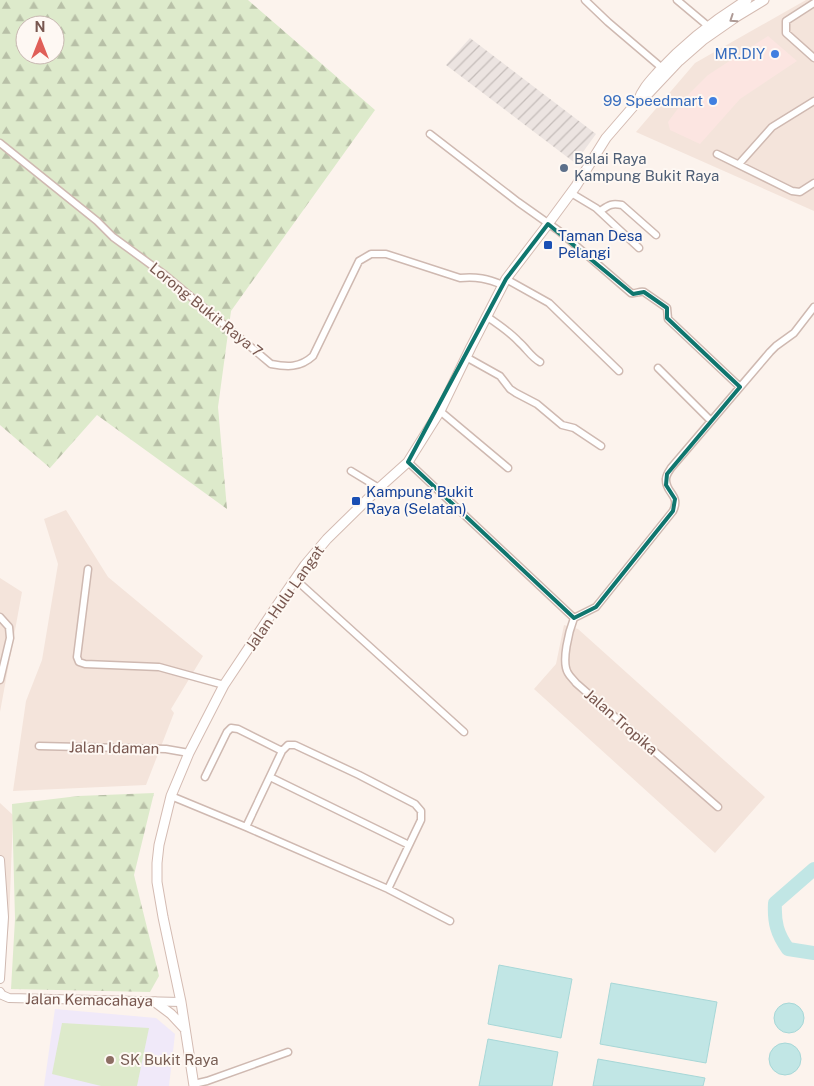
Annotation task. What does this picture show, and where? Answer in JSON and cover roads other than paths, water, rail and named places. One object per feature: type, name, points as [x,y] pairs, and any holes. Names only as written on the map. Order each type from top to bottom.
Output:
[{"type":"main road","name":"Jalan Hulu Langat","points":[[638,101],[646,86],[680,50],[726,12],[747,0]]},
{"type":"main road","name":"Jalan Hulu Langat","points":[[194,1085],[181,1002],[163,917],[157,863],[159,845],[171,796],[189,752],[224,686],[305,565],[327,539],[408,462],[440,411],[504,282],[571,193],[606,138],[638,101],[646,96],[679,61],[703,40],[764,0]]},
{"type":"main road","points":[[155,1002],[171,1014],[185,1029]]},
{"type":"street","points":[[585,0],[662,68]]},
{"type":"street","points":[[677,0],[708,26]]},
{"type":"street","points":[[814,3],[786,21],[786,33],[814,58]]},
{"type":"street","points":[[739,164],[772,127],[814,101]]},
{"type":"street","points":[[430,134],[518,202],[559,230],[632,293],[644,292],[667,308],[668,319],[740,387]]},
{"type":"street","name":"Lorong Bukit Raya 7","points":[[0,144],[113,237],[165,275],[271,364],[296,366],[306,363],[313,356],[359,261],[371,254],[386,254],[460,278],[484,278],[504,282],[549,303],[619,371]]},
{"type":"street","points":[[717,154],[792,190],[800,192],[814,183]]},
{"type":"street","points":[[571,193],[600,211],[639,248]]},
{"type":"street","points":[[600,211],[609,205],[622,205],[656,235]]},
{"type":"street","points":[[408,462],[574,618],[596,607],[673,511],[676,503],[675,498],[666,485],[667,474],[671,468],[776,346],[794,333],[814,307]]},
{"type":"street","points":[[486,316],[511,334],[532,357],[540,362]]},
{"type":"street","points":[[466,357],[500,376],[510,389],[537,404],[562,425],[574,428],[601,446]]},
{"type":"street","points":[[658,368],[711,421]]},
{"type":"street","points":[[440,411],[508,468]]},
{"type":"street","points":[[352,471],[379,488]]},
{"type":"street","points":[[88,570],[77,657],[79,662],[85,664],[158,667],[224,686]]},
{"type":"street","points":[[295,579],[464,732]]},
{"type":"street","points":[[0,617],[9,627],[10,638],[0,680]]},
{"type":"street","name":"Jalan Tropika","points":[[574,618],[565,663],[568,673],[576,683],[718,807]]},
{"type":"street","points":[[205,777],[227,732],[231,728],[238,729],[282,751]]},
{"type":"street","points":[[246,827],[282,751],[288,745],[295,745],[415,804],[421,811],[421,820],[388,889]]},
{"type":"street","name":"Jalan Idaman","points":[[39,746],[166,749],[189,752]]},
{"type":"street","points":[[270,777],[410,845]]},
{"type":"street","points":[[171,796],[388,889],[450,921]]},
{"type":"street","points":[[0,860],[4,917],[0,979]]},
{"type":"street","name":"Jalan Kemacahaya","points":[[0,992],[2,996],[9,998],[181,1002]]},
{"type":"street","points":[[194,1085],[288,1052]]},
{"type":"water","points":[[499,965],[572,979],[561,1038],[488,1024]]},
{"type":"water","points":[[611,983],[717,1002],[706,1063],[600,1044]]},
{"type":"water","points":[[789,1003],[800,1007],[804,1018],[800,1029],[789,1033],[778,1029],[774,1018],[778,1007]]},
{"type":"water","points":[[488,1039],[558,1052],[552,1086],[479,1086]]},
{"type":"water","points":[[785,1043],[796,1048],[801,1059],[796,1070],[785,1075],[774,1070],[769,1059],[774,1048]]},
{"type":"water","points":[[598,1059],[705,1078],[703,1086],[593,1086]]},
{"type":"waterway","points":[[814,869],[775,903],[776,922],[779,933],[788,949],[814,953]]},
{"type":"place","name":"MR.DIY","points":[[775,54]]},
{"type":"place","name":"99 Speedmart","points":[[713,101]]},
{"type":"place","name":"Balai Raya Kampung Bukit Raya","points":[[564,168]]},
{"type":"place","name":"Taman Desa Pelangi","points":[[548,245]]},
{"type":"place","name":"Kampung Bukit Raya (Selatan)","points":[[356,501]]},
{"type":"place","name":"SK Bukit Raya","points":[[110,1060]]}]
